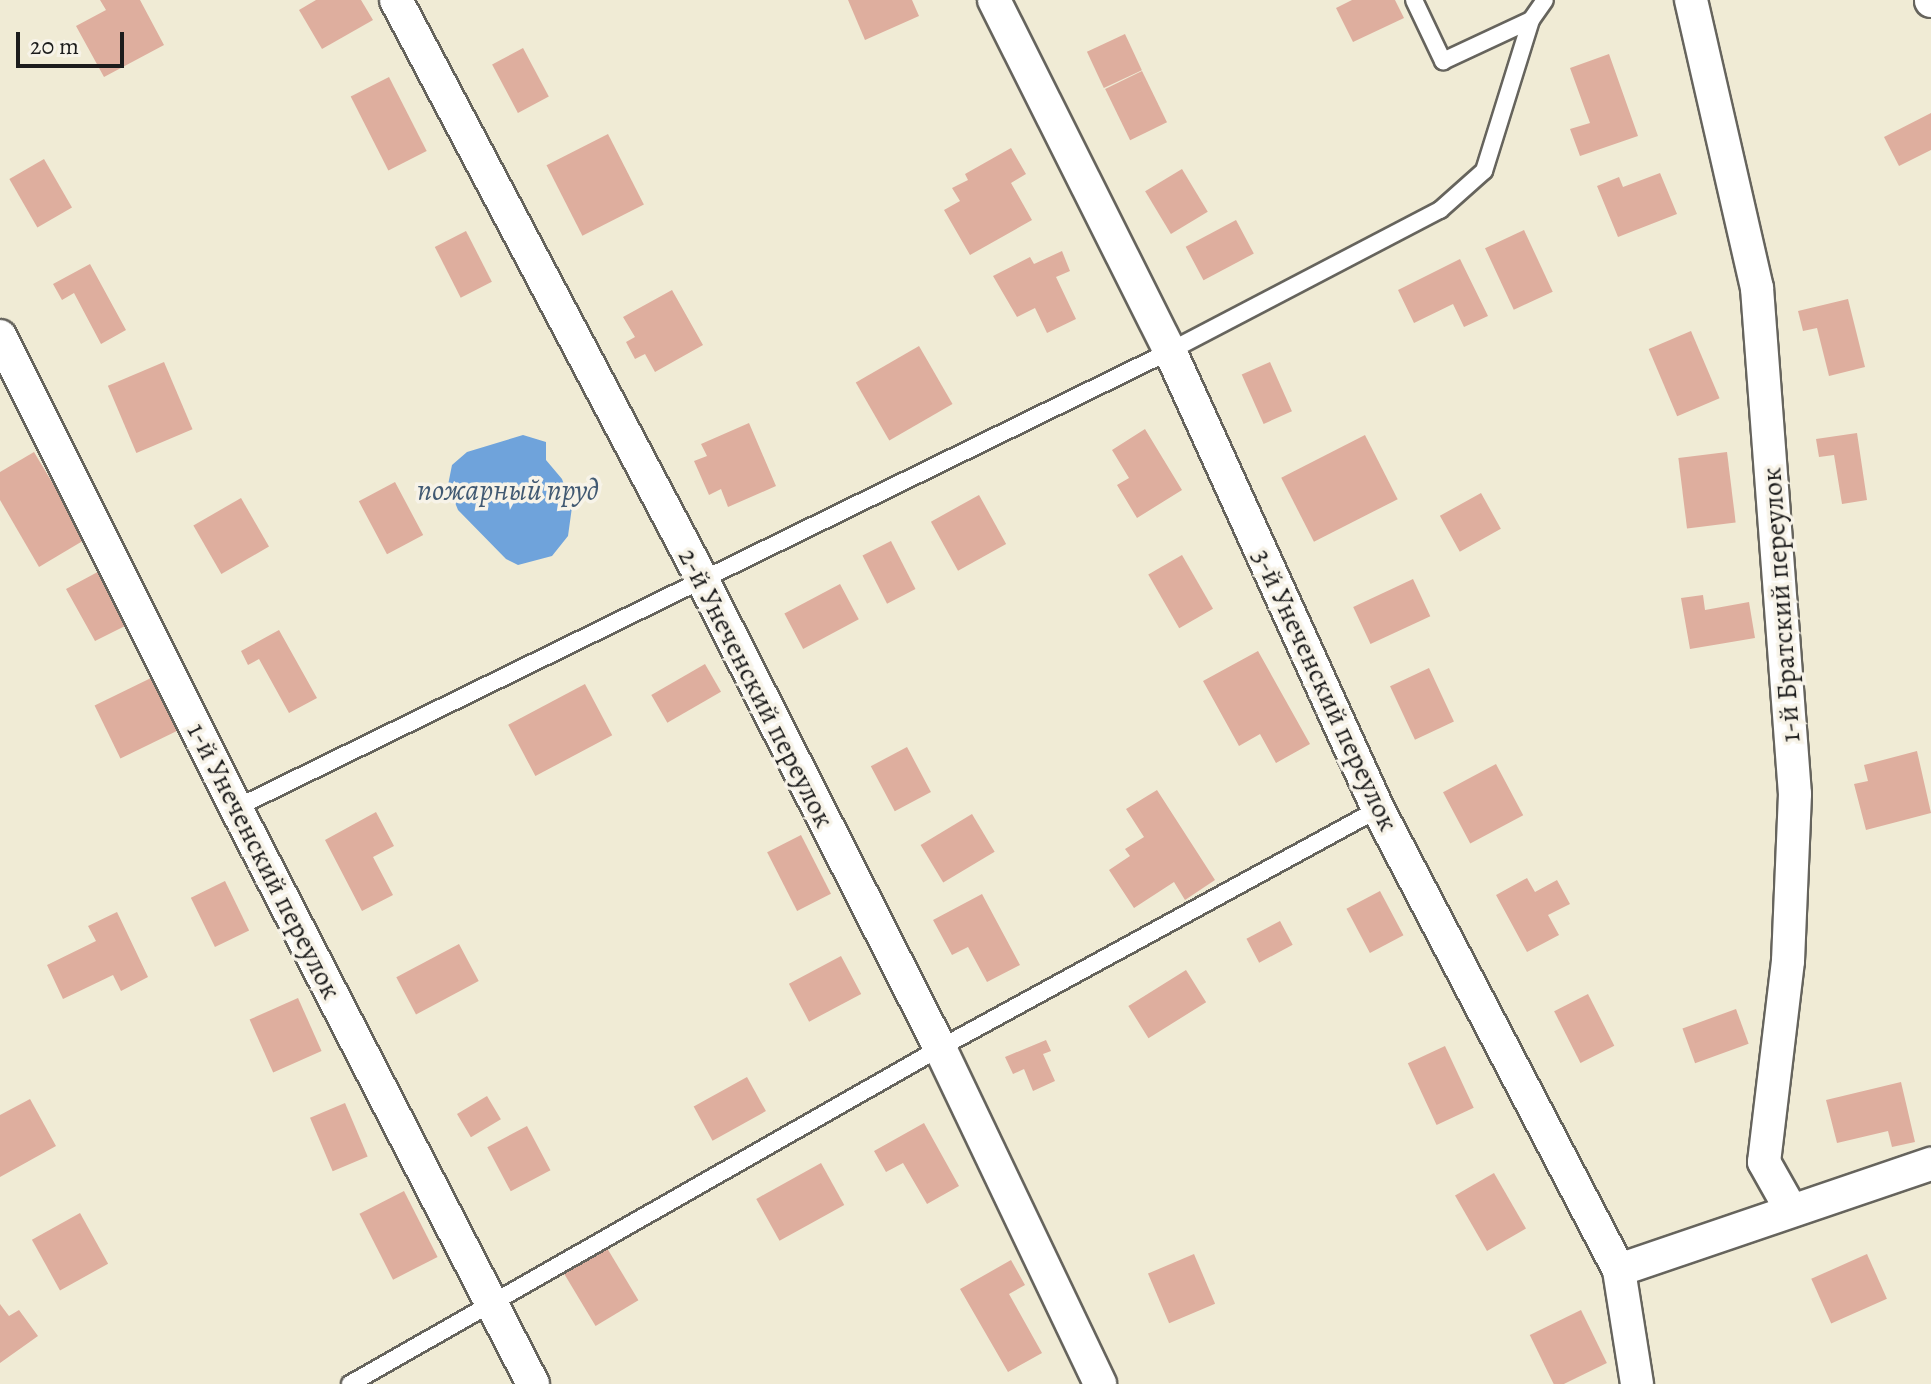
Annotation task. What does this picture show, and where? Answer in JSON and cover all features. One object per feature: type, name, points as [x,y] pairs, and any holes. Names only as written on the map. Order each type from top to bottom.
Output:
[{"type":"street","name":"2-й Унеченский переулок","points":[[396,0],[702,579],[940,1048],[1100,1384]]},
{"type":"street","name":"3-й Унеченский переулок","points":[[994,0],[1170,351],[1378,809],[1619,1270],[1637,1384]]},
{"type":"street","name":"1-й Братский переулок","points":[[1691,0],[1757,288],[1795,794],[1788,961],[1764,1162],[1791,1210]]},
{"type":"street","name":"1-й Унеченский переулок","points":[[0,336],[236,808],[488,1302],[533,1384]]},
{"type":"street","points":[[1619,1270],[1931,1164]]},
{"type":"lane","points":[[1414,0],[1443,61],[1531,20]]},
{"type":"lane","points":[[236,808],[1170,351],[1440,210],[1484,171],[1531,20],[1545,0]]},
{"type":"lane","points":[[350,1384],[488,1302],[940,1048],[1378,809]]},
{"type":"water","name":"пожарный пруд","points":[[523,435],[546,442],[546,460],[562,479],[572,507],[568,536],[552,556],[518,565],[506,559],[458,510],[448,485],[452,465],[467,452]]},
{"type":"building","points":[[100,0],[140,0],[164,45],[104,77],[76,26],[106,10]]},
{"type":"building","points":[[316,0],[361,0],[373,20],[322,49],[299,10]]},
{"type":"building","points":[[848,0],[912,0],[919,16],[865,40]]},
{"type":"building","points":[[1352,0],[1395,0],[1404,18],[1353,42],[1336,8]]},
{"type":"building","points":[[1125,34],[1142,70],[1104,88],[1087,52]]},
{"type":"building","points":[[523,48],[549,97],[518,113],[492,64]]},
{"type":"building","points":[[1609,54],[1638,136],[1580,156],[1570,129],[1590,123],[1570,68]]},
{"type":"building","points":[[1142,71],[1167,122],[1130,140],[1105,89]]},
{"type":"building","points":[[389,77],[427,151],[388,170],[351,97]]},
{"type":"building","points":[[1931,113],[1931,150],[1899,166],[1884,137]]},
{"type":"building","points":[[608,134],[644,204],[582,236],[547,165]]},
{"type":"building","points":[[1011,148],[1026,174],[1011,183],[1032,220],[970,255],[944,210],[960,201],[952,188],[968,180],[965,174]]},
{"type":"building","points":[[44,159],[72,207],[37,227],[9,179]]},
{"type":"building","points":[[1182,169],[1208,212],[1171,234],[1145,191]]},
{"type":"building","points":[[1660,173],[1677,214],[1618,237],[1597,186],[1619,177],[1623,187]]},
{"type":"building","points":[[1236,220],[1254,254],[1204,280],[1186,247]]},
{"type":"building","points":[[1524,230],[1553,292],[1514,310],[1485,248]]},
{"type":"building","points":[[466,231],[492,282],[461,298],[435,247]]},
{"type":"building","points":[[1062,251],[1070,271],[1056,277],[1076,319],[1047,333],[1035,308],[1017,317],[993,276],[1030,257],[1034,264]]},
{"type":"building","points":[[1460,259],[1488,316],[1464,327],[1453,304],[1414,323],[1398,290]]},
{"type":"building","points":[[90,264],[126,330],[101,344],[74,293],[62,300],[53,284]]},
{"type":"building","points":[[672,290],[703,345],[655,372],[645,354],[635,359],[626,342],[635,337],[623,317]]},
{"type":"building","points":[[1848,299],[1865,367],[1829,376],[1817,328],[1803,331],[1798,311]]},
{"type":"building","points":[[1691,331],[1720,398],[1677,416],[1649,349]]},
{"type":"building","points":[[919,346],[952,404],[889,441],[856,382]]},
{"type":"building","points":[[164,362],[193,429],[136,453],[108,386]]},
{"type":"building","points":[[1270,362],[1292,411],[1264,424],[1242,375]]},
{"type":"building","points":[[749,423],[776,486],[728,507],[721,489],[709,495],[694,461],[707,456],[701,444]]},
{"type":"building","points":[[1145,429],[1182,490],[1137,518],[1117,485],[1129,478],[1112,450]]},
{"type":"building","points":[[1857,433],[1867,500],[1842,504],[1834,455],[1819,457],[1816,439]]},
{"type":"building","points":[[1365,435],[1398,499],[1314,542],[1281,478]]},
{"type":"building","points":[[34,452],[86,539],[39,567],[0,500],[0,472]]},
{"type":"building","points":[[1727,452],[1736,522],[1687,528],[1678,458]]},
{"type":"building","points":[[395,482],[423,535],[387,554],[359,501]]},
{"type":"building","points":[[1481,493],[1501,529],[1460,552],[1440,516]]},
{"type":"building","points":[[979,495],[1006,544],[958,571],[931,522]]},
{"type":"building","points":[[241,498],[269,546],[221,574],[193,526]]},
{"type":"building","points":[[891,541],[916,589],[887,604],[862,556]]},
{"type":"building","points":[[1182,555],[1213,609],[1179,628],[1148,574]]},
{"type":"building","points":[[105,568],[118,593],[110,598],[125,626],[95,641],[66,589]]},
{"type":"building","points":[[1413,579],[1430,616],[1371,644],[1353,607]]},
{"type":"building","points":[[840,584],[859,619],[803,649],[784,614]]},
{"type":"building","points":[[1703,595],[1705,610],[1749,602],[1755,638],[1690,649],[1681,598]]},
{"type":"building","points":[[279,630],[317,698],[289,713],[259,659],[248,665],[241,651]]},
{"type":"building","points":[[1258,651],[1310,744],[1276,763],[1260,734],[1239,746],[1203,681]]},
{"type":"building","points":[[705,664],[721,692],[667,723],[651,695]]},
{"type":"building","points":[[1429,668],[1454,721],[1415,740],[1390,686]]},
{"type":"building","points":[[153,677],[179,730],[120,759],[95,705]]},
{"type":"building","points":[[585,684],[612,735],[535,776],[508,725]]},
{"type":"building","points":[[907,747],[931,792],[895,811],[871,766]]},
{"type":"building","points":[[1917,751],[1931,813],[1866,830],[1854,784],[1868,781],[1864,765]]},
{"type":"building","points":[[1496,764],[1523,815],[1470,843],[1443,792]]},
{"type":"building","points":[[1157,790],[1215,880],[1185,900],[1174,882],[1134,908],[1109,870],[1130,856],[1125,849],[1144,837],[1126,809]]},
{"type":"building","points":[[376,812],[394,846],[373,857],[393,895],[362,911],[325,840]]},
{"type":"building","points":[[972,814],[995,852],[943,883],[921,845]]},
{"type":"building","points":[[801,835],[831,894],[797,911],[767,852]]},
{"type":"building","points":[[1527,878],[1535,892],[1557,880],[1570,904],[1548,915],[1559,935],[1527,952],[1496,895]]},
{"type":"building","points":[[225,881],[249,930],[215,947],[191,898]]},
{"type":"building","points":[[1380,891],[1403,935],[1370,953],[1346,909]]},
{"type":"building","points":[[982,894],[1020,965],[987,982],[968,947],[952,955],[933,920]]},
{"type":"building","points":[[117,912],[148,977],[121,991],[113,975],[63,999],[47,965],[96,941],[88,926]]},
{"type":"building","points":[[1280,921],[1293,945],[1259,963],[1246,939]]},
{"type":"building","points":[[459,944],[479,981],[416,1014],[396,977]]},
{"type":"building","points":[[841,956],[861,994],[809,1022],[789,984]]},
{"type":"building","points":[[1186,970],[1206,1002],[1148,1038],[1128,1006]]},
{"type":"building","points":[[1588,994],[1614,1046],[1580,1063],[1554,1011]]},
{"type":"building","points":[[298,998],[322,1051],[273,1073],[250,1020]]},
{"type":"building","points":[[1736,1009],[1749,1044],[1695,1063],[1682,1028]]},
{"type":"building","points":[[1046,1040],[1051,1051],[1043,1054],[1055,1081],[1033,1091],[1024,1069],[1013,1074],[1005,1057]]},
{"type":"building","points":[[1445,1046],[1474,1108],[1437,1125],[1408,1063]]},
{"type":"building","points":[[747,1077],[766,1111],[713,1141],[694,1107]]},
{"type":"building","points":[[1901,1082],[1915,1142],[1892,1147],[1888,1131],[1837,1143],[1826,1100]]},
{"type":"building","points":[[487,1096],[501,1119],[471,1137],[457,1114]]},
{"type":"building","points":[[30,1099],[56,1146],[0,1177],[0,1115]]},
{"type":"building","points":[[345,1103],[368,1156],[333,1171],[310,1118]]},
{"type":"building","points":[[924,1123],[959,1186],[927,1204],[903,1163],[886,1172],[874,1151]]},
{"type":"building","points":[[527,1126],[550,1170],[511,1191],[487,1147]]},
{"type":"building","points":[[821,1163],[844,1205],[780,1241],[756,1199]]},
{"type":"building","points":[[1494,1173],[1526,1228],[1487,1251],[1455,1196]]},
{"type":"building","points":[[404,1191],[438,1257],[393,1280],[359,1214]]},
{"type":"building","points":[[80,1213],[108,1264],[60,1290],[32,1240]]},
{"type":"building","points":[[607,1248],[638,1300],[596,1326],[564,1274]]},
{"type":"building","points":[[1194,1254],[1215,1304],[1169,1323],[1148,1274]]},
{"type":"building","points":[[1867,1254],[1887,1299],[1831,1324],[1811,1279]]},
{"type":"building","points":[[1011,1260],[1025,1285],[1009,1294],[1042,1353],[1008,1372],[960,1289]]},
{"type":"building","points":[[0,1304],[9,1316],[19,1310],[38,1336],[0,1363]]},
{"type":"building","points":[[1581,1310],[1607,1363],[1564,1384],[1554,1384],[1530,1335]]}]
